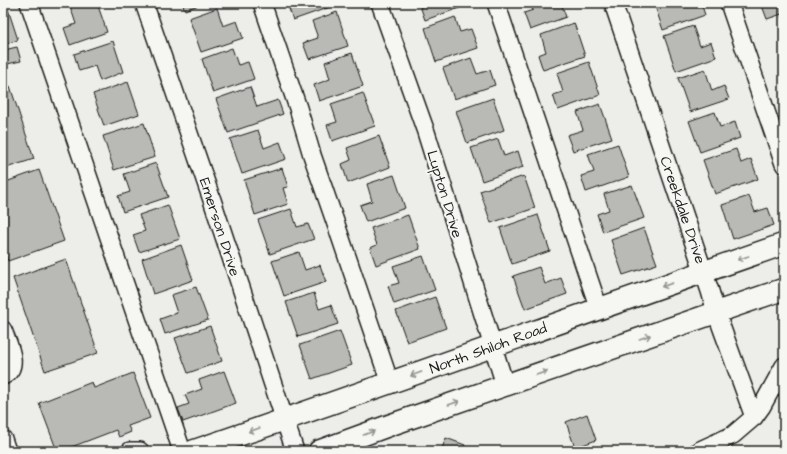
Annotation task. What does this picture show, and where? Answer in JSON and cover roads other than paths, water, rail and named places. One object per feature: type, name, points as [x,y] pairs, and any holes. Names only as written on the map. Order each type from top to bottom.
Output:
[{"type":"main road","name":"North Shiloh Road","points":[[193,451],[784,244]]},
{"type":"main road","points":[[319,451],[784,289]]},
{"type":"street","points":[[29,3],[182,451]]},
{"type":"street","name":"Emerson Drive","points":[[144,3],[295,451]]},
{"type":"street","points":[[262,3],[390,383]]},
{"type":"street","name":"Lupton Drive","points":[[380,3],[426,132],[492,346],[506,385]]},
{"type":"street","points":[[496,3],[600,308]]},
{"type":"street","name":"Creekdale Drive","points":[[613,3],[704,272],[716,312],[754,417]]},
{"type":"street","points":[[729,3],[784,164]]},
{"type":"street","points":[[3,330],[13,360],[12,369],[3,376]]},
{"type":"street","points":[[698,451],[733,435],[754,417],[762,406],[784,366]]},
{"type":"street","points":[[3,439],[7,451]]},
{"type":"street","points":[[130,451],[140,451]]}]
